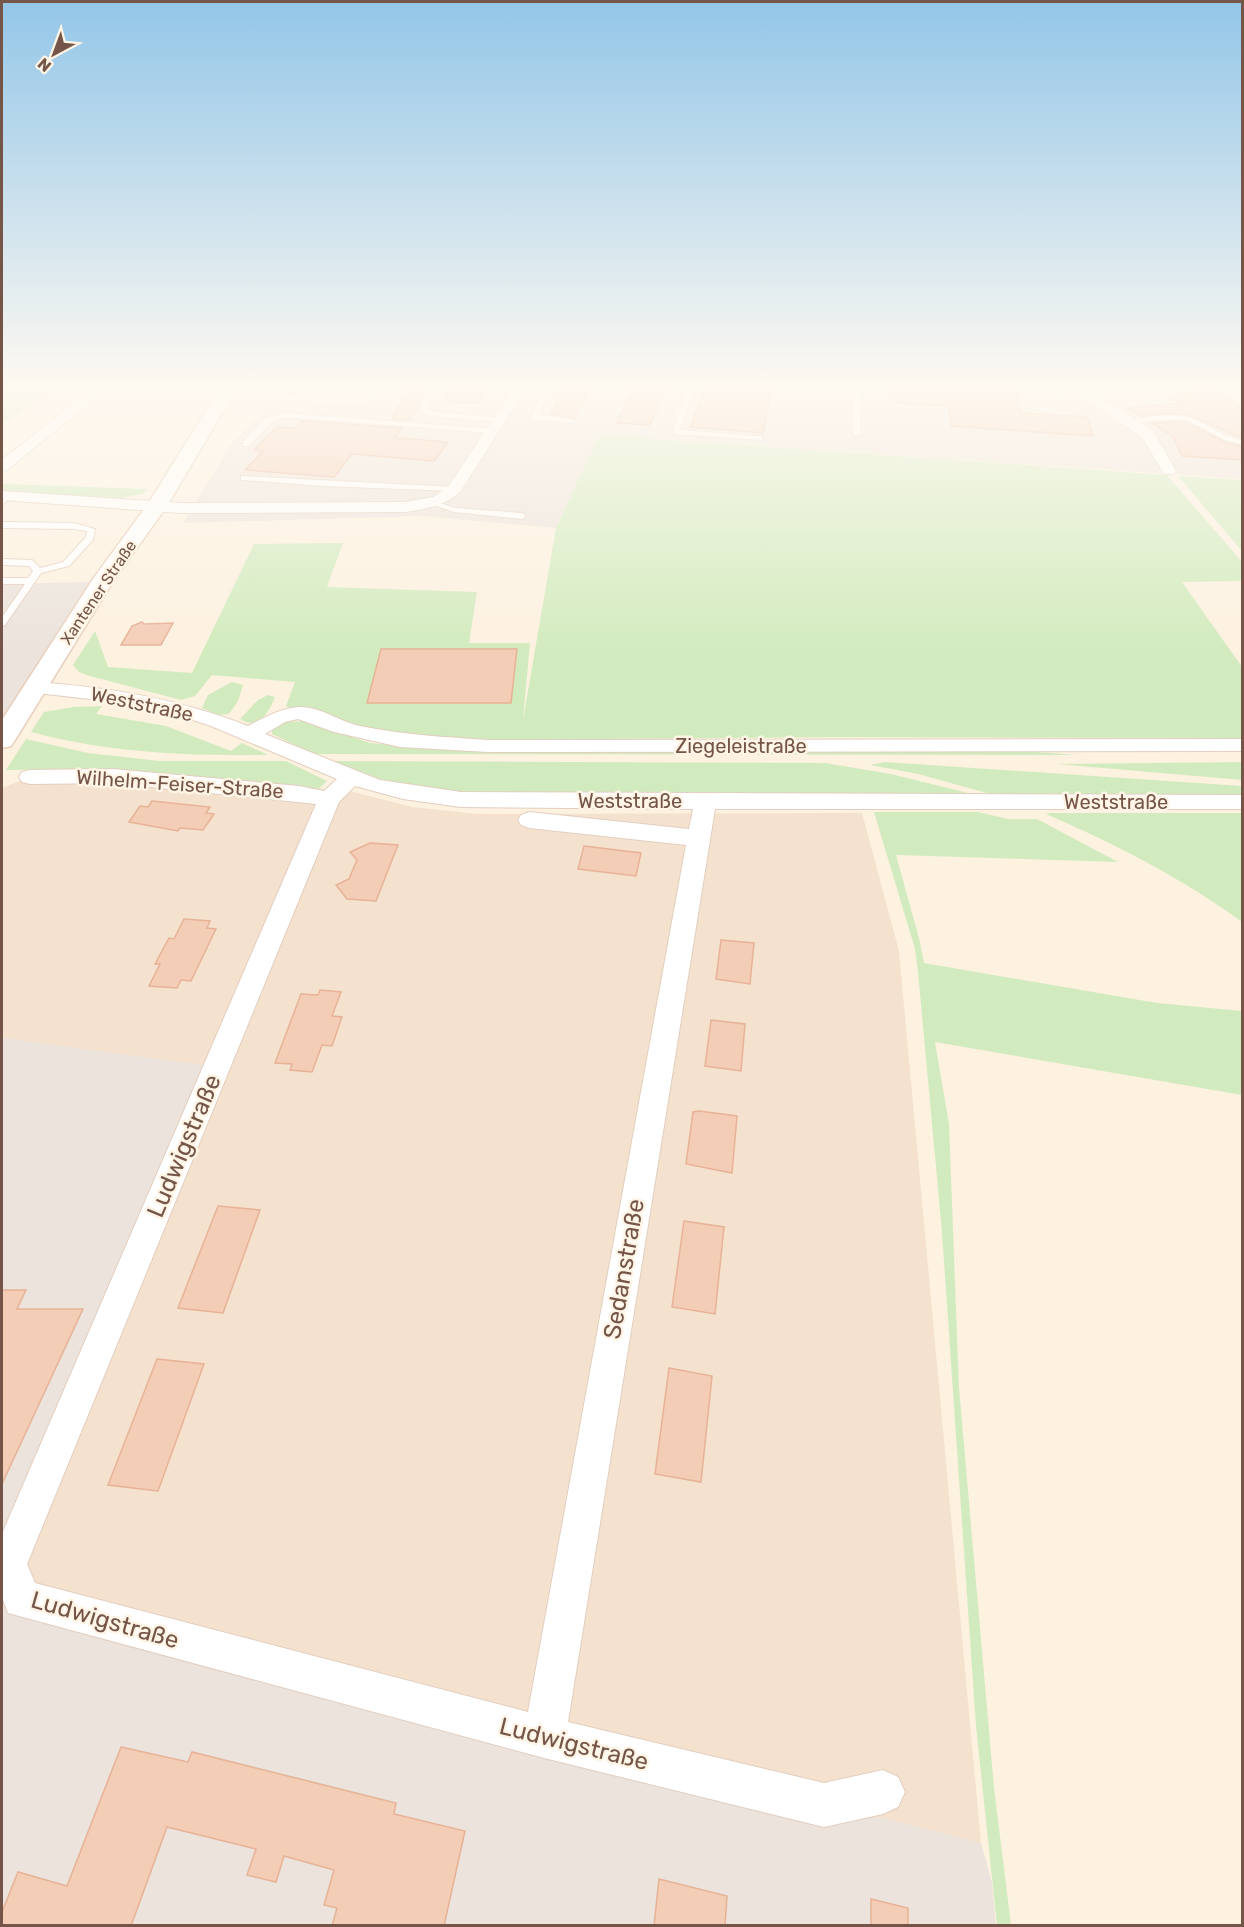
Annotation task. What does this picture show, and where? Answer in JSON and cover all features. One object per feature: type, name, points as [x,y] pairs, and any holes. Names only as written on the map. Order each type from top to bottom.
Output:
[{"type":"main road","name":"Xantener Straße","points":[[2,740],[104,579],[157,506],[177,473]]},
{"type":"street","points":[[4,498],[157,506],[405,507],[434,502],[447,497],[466,473]]},
{"type":"street","name":"Weststraße","points":[[35,688],[85,691],[143,700],[197,715],[249,734],[341,788],[462,800],[1242,802]]},
{"type":"street","name":"Ziegeleistraße","points":[[249,734],[278,718],[298,713],[308,714],[341,728],[400,741],[488,746],[1242,745]]},
{"type":"street","name":"Wilhelm-Feiser-Straße","points":[[30,777],[112,776],[299,794],[341,788]]},
{"type":"street","name":"Ludwigstraße","points":[[341,788],[8,1564],[22,1599],[543,1737],[824,1804],[883,1792]]},
{"type":"street","name":"Sedanstraße","points":[[543,1737],[705,801]]},
{"type":"street","points":[[529,820],[698,838]]},
{"type":"lane","points":[[244,478],[314,485],[355,483],[455,489]]},
{"type":"lane","points":[[434,502],[454,510],[522,516]]},
{"type":"lane","points":[[2,525],[84,527],[91,530],[90,538],[66,564],[38,571],[2,623]]},
{"type":"lane","points":[[2,561],[32,563],[38,571]]},
{"type":"lane","points":[[2,581],[32,581]]},
{"type":"shaded area","points":[[214,473],[581,473],[556,528],[421,516],[183,523]]},
{"type":"shaded area","points":[[1153,473],[1242,473],[1242,479]]},
{"type":"shaded area","points":[[92,582],[2,719],[2,584]]},
{"type":"shaded area","points":[[30,777],[346,790],[412,807],[478,814],[862,813],[899,951],[981,1843],[22,1599],[8,1564],[216,1067],[2,1038],[2,788]]},
{"type":"shaded area","points":[[2,1038],[217,1067],[8,1564],[22,1599],[981,1843],[992,1883],[996,1925],[2,1926]]},
{"type":"green space","points":[[581,473],[1138,473],[1167,475],[1242,562],[1242,581],[1182,582],[1242,667],[1242,738],[846,737],[486,740],[383,733],[290,708],[286,706],[295,682],[212,675],[195,696],[181,700],[90,676],[79,672],[73,665],[95,631],[108,667],[192,673],[254,544],[343,543],[327,587],[477,592],[469,643],[530,643],[523,720],[556,528]]},
{"type":"green space","points":[[1178,476],[1242,480],[1242,551]]},
{"type":"green space","points":[[2,484],[147,489],[144,493],[127,497],[92,500],[2,493]]},
{"type":"green space","points":[[232,682],[243,685],[238,701],[229,714],[218,715],[202,708],[208,695]]},
{"type":"green space","points":[[268,695],[275,697],[262,718],[253,723],[240,719],[258,700]]},
{"type":"green space","points":[[102,706],[96,714],[166,726],[231,751],[242,743],[268,755],[148,752],[90,745],[31,732],[44,712],[73,707]]},
{"type":"green space","points":[[304,721],[370,743],[441,750],[997,749],[1077,755],[314,754],[272,734],[272,729],[282,722]]},
{"type":"green space","points":[[26,739],[88,753],[159,761],[286,761],[327,781],[319,789],[121,769],[6,770]]},
{"type":"green space","points":[[331,761],[825,763],[891,774],[972,794],[480,795],[397,785]]},
{"type":"green space","points":[[885,762],[1242,786],[1242,795],[994,795],[918,774],[870,765]]},
{"type":"green space","points":[[1242,762],[1242,780],[1057,764]]},
{"type":"green space","points":[[874,812],[978,812],[1008,819],[1037,819],[1118,862],[896,855],[924,963],[1157,1003],[1242,1011],[1242,1095],[935,1042],[949,1124],[959,1388],[994,1788],[1011,1925],[997,1925],[976,1726],[942,1232],[918,972],[915,949]]},
{"type":"green space","points":[[1242,813],[1242,922],[1172,876],[1097,837],[1046,814]]},
{"type":"building","points":[[282,473],[337,473],[334,477]]},
{"type":"building","points":[[142,622],[144,624],[173,623],[161,645],[121,645],[132,626]]},
{"type":"building","points":[[381,649],[517,649],[511,703],[367,703]]},
{"type":"building","points":[[152,801],[210,807],[206,813],[214,814],[203,830],[180,828],[178,831],[129,822],[140,806],[148,807]]},
{"type":"building","points":[[370,843],[398,845],[376,901],[347,899],[336,885],[349,879],[357,860],[350,852]]},
{"type":"building","points":[[584,846],[641,853],[636,876],[578,869]]},
{"type":"building","points":[[184,919],[210,921],[207,928],[216,929],[191,981],[181,980],[177,988],[149,986],[160,964],[155,964],[169,938],[174,939]]},
{"type":"building","points":[[721,940],[754,943],[750,984],[716,979]]},
{"type":"building","points":[[320,990],[341,992],[332,1016],[342,1017],[332,1046],[322,1045],[312,1072],[290,1070],[292,1064],[275,1063],[301,994],[318,995]]},
{"type":"building","points":[[711,1020],[745,1024],[741,1071],[705,1066]]},
{"type":"building","points":[[693,1112],[737,1116],[732,1173],[686,1164]]},
{"type":"building","points":[[218,1206],[260,1210],[223,1313],[178,1308]]},
{"type":"building","points":[[684,1221],[724,1227],[715,1314],[672,1307]]},
{"type":"building","points":[[2,1290],[26,1290],[17,1309],[83,1309],[2,1484]]},
{"type":"building","points":[[157,1359],[204,1364],[158,1491],[108,1485]]},
{"type":"building","points":[[669,1368],[712,1376],[701,1482],[655,1474]]},
{"type":"building","points":[[121,1747],[188,1762],[192,1752],[396,1803],[394,1814],[465,1831],[444,1926],[332,1926],[337,1908],[324,1905],[334,1870],[284,1856],[276,1882],[247,1875],[256,1849],[167,1827],[131,1926],[2,1926],[2,1912],[18,1872],[67,1886]]},
{"type":"building","points":[[659,1879],[727,1896],[725,1926],[654,1926]]},
{"type":"building","points":[[871,1899],[908,1908],[908,1926],[871,1926]]}]
